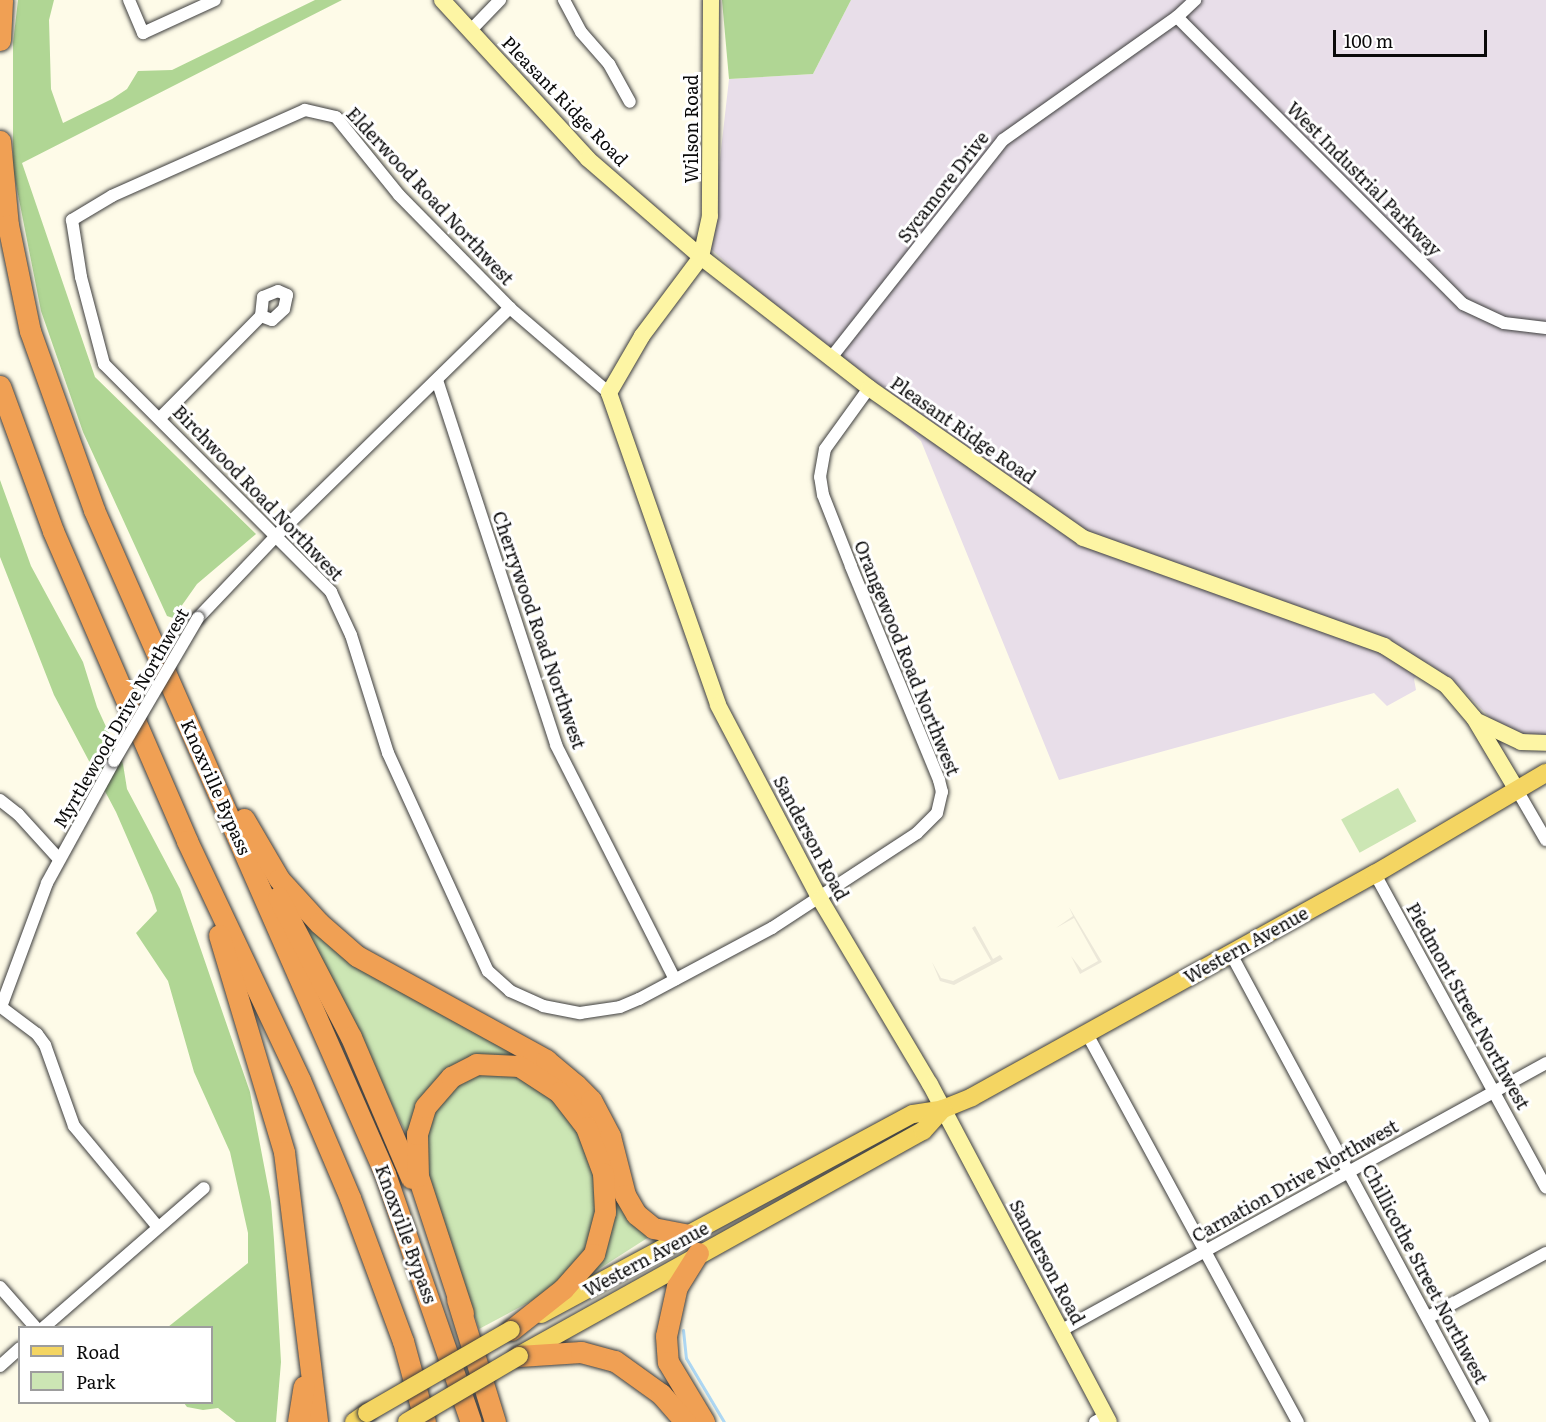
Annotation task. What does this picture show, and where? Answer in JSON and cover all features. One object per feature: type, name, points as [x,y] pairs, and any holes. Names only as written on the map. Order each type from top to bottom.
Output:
[{"type":"highway","points":[[0,40],[2,0]]},
{"type":"highway","name":"Knoxville Bypass","points":[[0,141],[8,225],[30,331],[94,510],[385,1174],[471,1422]]},
{"type":"highway","points":[[0,386],[53,531],[187,841],[300,1080],[350,1198],[403,1341],[425,1422]]},
{"type":"highway","points":[[191,731],[279,879],[319,923],[357,956],[546,1060],[568,1077],[591,1100],[616,1152],[625,1195],[636,1214],[653,1228],[694,1244],[677,1286],[666,1336],[668,1362],[704,1422]]},
{"type":"highway","points":[[251,834],[270,882],[351,1037],[463,1313]]},
{"type":"highway","points":[[187,841],[229,966],[284,1152],[317,1422]]},
{"type":"highway","points":[[495,1422],[463,1313],[418,1176],[417,1134],[425,1107],[451,1077],[476,1064],[519,1066],[559,1092],[585,1127],[603,1173],[606,1212],[594,1254],[563,1289],[512,1330]]},
{"type":"highway","points":[[297,1422],[307,1346]]},
{"type":"highway","points":[[519,1356],[581,1352],[615,1361],[661,1394],[685,1422]]},
{"type":"main road","name":"Western Avenue","points":[[361,1418],[512,1330],[694,1244],[923,1131],[943,1109],[972,1097],[1375,874],[1546,772]]},
{"type":"main road","name":"Western Avenue","points":[[407,1422],[519,1356],[694,1244]]},
{"type":"street","points":[[129,0],[143,33],[215,0]]},
{"type":"street","name":"Pleasant Ridge Road","points":[[442,0],[588,159],[701,257],[869,388],[1083,538],[1384,646],[1446,686],[1474,718],[1517,790]]},
{"type":"street","points":[[471,30],[500,0]]},
{"type":"street","points":[[564,0],[581,32],[609,64],[630,102]]},
{"type":"street","name":"Wilson Road","points":[[701,257],[710,216],[711,0]]},
{"type":"street","name":"Sycamore Drive","points":[[830,359],[1003,140],[1177,17],[1195,0]]},
{"type":"street","name":"West Industrial Parkway","points":[[1177,17],[1463,304],[1504,322],[1546,328]]},
{"type":"street","name":"Elderwood Road Northwest","points":[[72,220],[112,196],[305,110],[336,117],[399,195],[510,308],[609,393]]},
{"type":"street","name":"Birchwood Road Northwest","points":[[72,220],[81,277],[104,364],[161,417],[276,536],[319,576],[341,611],[388,753],[488,971],[510,991],[543,1006],[580,1013],[620,1007],[675,980]]},
{"type":"street","points":[[609,393],[642,336],[701,257]]},
{"type":"street","name":"Myrtlewood Drive Northwest","points":[[1,1007],[59,859],[198,618],[276,536],[510,308]]},
{"type":"street","points":[[161,417],[261,316]]},
{"type":"street","name":"Cherrywood Road Northwest","points":[[437,380],[556,745],[675,980]]},
{"type":"street","name":"Orangewood Road Northwest","points":[[675,980],[820,899],[929,822],[936,813],[942,792],[823,495],[820,477],[825,449],[869,388]]},
{"type":"street","name":"Sanderson Road","points":[[609,393],[718,705],[820,899],[943,1109],[1062,1330],[1103,1420]]},
{"type":"street","points":[[1474,718],[1521,742],[1546,743]]},
{"type":"street","points":[[1517,790],[1546,840]]},
{"type":"street","points":[[0,800],[18,814],[59,859]]},
{"type":"street","name":"Piedmont Street Northwest","points":[[1375,874],[1546,1187]]},
{"type":"street","name":"Chillicothe Street Northwest","points":[[1231,954],[1483,1422]]},
{"type":"street","points":[[1,1007],[37,1034],[45,1045],[74,1126],[158,1226]]},
{"type":"street","points":[[1086,1032],[1298,1422]]},
{"type":"street","name":"Carnation Drive Northwest","points":[[1062,1330],[1546,1063]]},
{"type":"street","points":[[45,1326],[204,1188]]},
{"type":"street","points":[[1428,1317],[1546,1253]]},
{"type":"street","points":[[0,1287],[34,1326]]},
{"type":"street","points":[[0,1366],[18,1350]]},
{"type":"shaded area","points":[[851,0],[1546,0],[1546,739],[1530,738],[1495,723],[1458,685],[1428,663],[1414,679],[1416,690],[1387,706],[1374,693],[1059,780],[921,441],[710,248],[729,79],[813,74]]},
{"type":"shaded area","points":[[1069,907],[1102,962],[1080,974],[1071,956],[1082,970],[1098,961],[1074,918],[1056,928],[1073,916]]},
{"type":"shaded area","points":[[975,926],[993,959],[1000,955],[1003,959],[954,985],[940,981],[932,962],[941,978],[953,981],[991,961],[972,928]]},
{"type":"green space","points":[[18,0],[54,0],[49,20],[51,89],[63,123],[127,89],[138,71],[172,70],[315,0],[342,0],[22,163],[95,377],[256,534],[197,584],[173,618],[167,616],[83,432],[41,311],[13,169],[13,43]]},
{"type":"green space","points":[[722,0],[851,0],[813,74],[729,79]]},
{"type":"green space","points":[[0,480],[31,566],[83,662],[97,707],[123,764],[127,789],[180,889],[250,1092],[271,1202],[274,1240],[281,1362],[276,1422],[236,1422],[218,1408],[203,1410],[187,1407],[185,1404],[213,1404],[213,1326],[169,1326],[248,1263],[248,1233],[230,1152],[194,1072],[168,981],[136,933],[157,911],[152,895],[116,812],[54,695],[0,557]]},
{"type":"green space","points":[[1398,788],[1416,821],[1360,853],[1341,820]]},
{"type":"green space","points":[[292,901],[335,946],[378,978],[561,1079],[584,1104],[601,1134],[622,1205],[652,1235],[588,1276],[604,1247],[610,1223],[612,1191],[605,1154],[573,1097],[528,1064],[487,1057],[448,1070],[423,1097],[409,1139]]},
{"type":"green space","points":[[513,1073],[541,1088],[571,1120],[592,1162],[597,1203],[588,1248],[548,1292],[479,1329],[423,1158],[431,1113],[444,1095],[473,1074]]},
{"type":"waterway","points":[[683,1330],[686,1358],[724,1422]]}]
